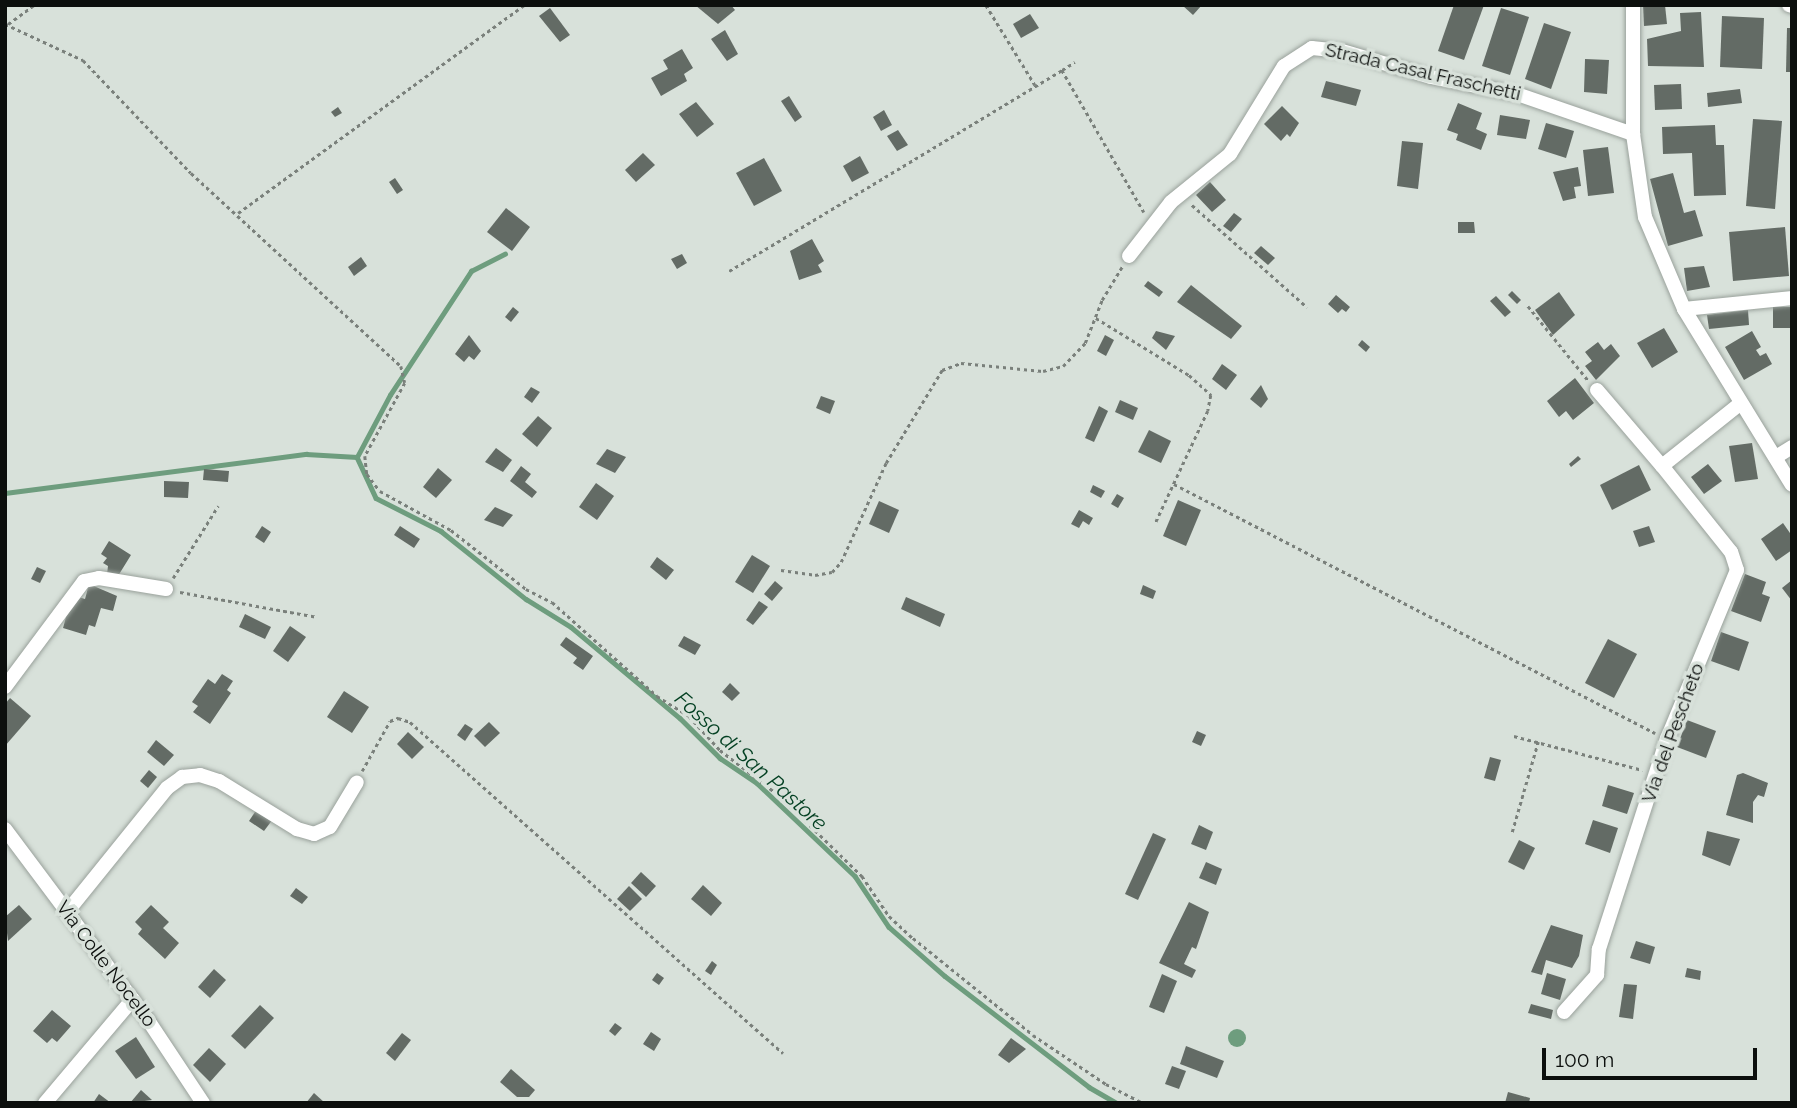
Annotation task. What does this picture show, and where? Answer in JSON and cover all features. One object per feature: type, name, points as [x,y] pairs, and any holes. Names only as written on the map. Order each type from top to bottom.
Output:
[{"type":"street","points":[[1633,5],[1633,134],[1645,217],[1684,309],[1792,485]]},
{"type":"street","name":"Strada Casal Fraschetti","points":[[1129,256],[1180,194],[1226,158],[1279,72],[1293,56],[1312,48],[1342,51],[1431,77],[1517,94],[1633,134]]},
{"type":"street","points":[[1684,309],[1792,298]]},
{"type":"street","name":"Via del Pescheto","points":[[1564,1012],[1597,975],[1600,948],[1667,739],[1738,567],[1731,552],[1597,390]]},
{"type":"street","points":[[1662,466],[1741,403]]},
{"type":"street","points":[[1776,457],[1792,447]]},
{"type":"street","points":[[5,687],[83,581],[99,578],[166,589]]},
{"type":"street","points":[[67,912],[163,793],[182,777],[213,778],[301,831],[314,834],[330,827],[357,782]]},
{"type":"street","name":"Via Colle Nocello","points":[[5,829],[133,999],[202,1103]]},
{"type":"street","points":[[45,1103],[133,999]]},
{"type":"path","points":[[6,24],[34,5]]},
{"type":"path","points":[[237,214],[524,5]]},
{"type":"path","points":[[986,5],[1035,85]]},
{"type":"path","points":[[6,24],[83,60],[137,120],[401,366],[404,383],[365,456],[366,474],[380,491],[451,530],[526,589],[552,602],[657,696],[689,716],[720,750],[780,796],[862,876],[889,916],[913,939],[1033,1035],[1106,1084],[1143,1103]]},
{"type":"path","points":[[729,271],[1075,62]]},
{"type":"path","points":[[1062,70],[1138,205],[1156,220]]},
{"type":"path","points":[[1180,194],[1307,307]]},
{"type":"path","points":[[780,570],[815,575],[832,572],[841,562],[886,463],[942,370],[966,363],[1053,370],[1081,351],[1102,300],[1129,256]]},
{"type":"path","points":[[1528,306],[1597,390]]},
{"type":"path","points":[[1096,318],[1198,381],[1211,395],[1209,411],[1155,524]]},
{"type":"path","points":[[1174,484],[1667,739]]},
{"type":"path","points":[[218,506],[166,589],[318,617]]},
{"type":"path","points":[[357,782],[387,724],[398,718],[410,722],[783,1053]]},
{"type":"path","points":[[1514,736],[1656,773]]},
{"type":"path","points":[[1512,832],[1538,742]]},
{"type":"shaded area","points":[[1237,1029],[1243,1032],[1246,1038],[1243,1044],[1237,1047],[1231,1044],[1228,1038],[1231,1032]]},
{"type":"building","points":[[695,5],[731,5],[735,10],[718,24]]},
{"type":"building","points":[[1182,5],[1202,5],[1193,15]]},
{"type":"building","points":[[1454,5],[1484,5],[1464,60],[1438,51]]},
{"type":"building","points":[[1643,5],[1665,5],[1667,24],[1644,26]]},
{"type":"building","points":[[550,8],[570,35],[560,42],[539,16]]},
{"type":"building","points":[[1501,8],[1529,17],[1510,75],[1482,66]]},
{"type":"building","points":[[1701,12],[1704,67],[1648,66],[1647,39],[1681,31],[1680,13]]},
{"type":"building","points":[[1030,14],[1039,28],[1021,38],[1013,24]]},
{"type":"building","points":[[1722,16],[1764,18],[1762,69],[1720,67]]},
{"type":"building","points":[[1544,23],[1571,32],[1551,89],[1525,79]]},
{"type":"building","points":[[1787,28],[1792,28],[1792,72],[1786,72]]},
{"type":"building","points":[[725,30],[738,54],[727,61],[711,39]]},
{"type":"building","points":[[682,49],[693,68],[684,74],[687,81],[661,96],[651,78],[668,69],[663,60]]},
{"type":"building","points":[[1585,59],[1609,60],[1607,94],[1584,92]]},
{"type":"building","points":[[1326,81],[1361,90],[1356,106],[1321,97]]},
{"type":"building","points":[[1681,84],[1682,109],[1655,110],[1654,85]]},
{"type":"building","points":[[1740,89],[1742,103],[1708,107],[1707,93]]},
{"type":"building","points":[[789,96],[802,117],[795,122],[781,101]]},
{"type":"building","points":[[696,102],[714,124],[697,137],[679,114]]},
{"type":"building","points":[[1458,103],[1482,113],[1476,129],[1487,134],[1481,150],[1456,140],[1458,134],[1447,130]]},
{"type":"building","points":[[1282,106],[1299,123],[1290,137],[1287,134],[1281,141],[1264,124]]},
{"type":"building","points":[[338,107],[342,113],[335,117],[331,112]]},
{"type":"building","points":[[884,110],[892,125],[881,131],[873,117]]},
{"type":"building","points":[[1500,115],[1530,120],[1526,139],[1497,135]]},
{"type":"building","points":[[1753,119],[1782,121],[1775,209],[1746,206]]},
{"type":"building","points":[[1546,123],[1574,131],[1566,158],[1538,149]]},
{"type":"building","points":[[1715,125],[1716,145],[1724,145],[1726,195],[1694,196],[1692,153],[1663,154],[1662,127]]},
{"type":"building","points":[[898,130],[908,145],[897,151],[887,136]]},
{"type":"building","points":[[1402,141],[1423,143],[1418,189],[1397,186]]},
{"type":"building","points":[[1608,147],[1614,193],[1588,196],[1583,150]]},
{"type":"building","points":[[643,153],[655,165],[636,182],[625,170]]},
{"type":"building","points":[[860,156],[869,173],[852,182],[843,166]]},
{"type":"building","points":[[764,158],[782,191],[754,206],[736,173]]},
{"type":"building","points":[[1578,167],[1581,186],[1574,187],[1576,198],[1563,201],[1553,172]]},
{"type":"building","points":[[1673,173],[1684,213],[1695,210],[1703,236],[1668,246],[1650,179]]},
{"type":"building","points":[[395,178],[403,190],[397,194],[389,182]]},
{"type":"building","points":[[1210,182],[1226,200],[1212,212],[1196,195]]},
{"type":"building","points":[[506,208],[530,227],[512,251],[487,232]]},
{"type":"building","points":[[1234,213],[1242,219],[1231,232],[1223,226]]},
{"type":"building","points":[[1458,222],[1474,222],[1475,233],[1458,233]]},
{"type":"building","points":[[1785,227],[1789,276],[1733,281],[1729,232]]},
{"type":"building","points":[[812,239],[824,261],[818,265],[822,272],[799,280],[790,251]]},
{"type":"building","points":[[1261,246],[1275,258],[1268,265],[1254,253]]},
{"type":"building","points":[[682,254],[687,263],[677,269],[671,259]]},
{"type":"building","points":[[361,257],[367,266],[354,276],[348,267]]},
{"type":"building","points":[[1704,266],[1710,287],[1687,291],[1684,268]]},
{"type":"building","points":[[1148,281],[1163,292],[1159,297],[1144,286]]},
{"type":"building","points":[[1191,285],[1242,326],[1231,339],[1177,302]]},
{"type":"building","points":[[1512,291],[1521,300],[1517,304],[1508,295]]},
{"type":"building","points":[[1559,292],[1575,315],[1553,335],[1535,310]]},
{"type":"building","points":[[1336,295],[1350,307],[1346,312],[1342,309],[1338,313],[1328,304]]},
{"type":"building","points":[[1496,296],[1511,312],[1505,317],[1490,301]]},
{"type":"building","points":[[513,307],[519,312],[511,322],[505,317]]},
{"type":"building","points":[[1773,307],[1792,307],[1792,328],[1773,328]]},
{"type":"building","points":[[1748,310],[1749,325],[1709,329],[1707,315]]},
{"type":"building","points":[[1664,328],[1678,352],[1652,368],[1637,343]]},
{"type":"building","points":[[1156,331],[1175,336],[1166,350],[1152,338]]},
{"type":"building","points":[[1752,331],[1761,347],[1756,350],[1760,356],[1766,353],[1772,364],[1744,380],[1725,347]]},
{"type":"building","points":[[469,335],[481,351],[474,360],[469,356],[464,362],[455,354]]},
{"type":"building","points":[[1105,335],[1114,340],[1106,356],[1097,351]]},
{"type":"building","points":[[1362,340],[1370,347],[1366,352],[1358,345]]},
{"type":"building","points":[[1598,342],[1604,350],[1611,344],[1620,356],[1596,380],[1585,366],[1592,361],[1585,352]]},
{"type":"building","points":[[1222,364],[1237,375],[1226,390],[1212,379]]},
{"type":"building","points":[[1575,378],[1594,403],[1573,420],[1566,411],[1559,417],[1547,401]]},
{"type":"building","points":[[1261,385],[1268,399],[1261,408],[1250,399]]},
{"type":"building","points":[[531,387],[540,392],[532,403],[524,397]]},
{"type":"building","points":[[821,396],[835,401],[830,414],[816,408]]},
{"type":"building","points":[[1120,400],[1138,408],[1133,420],[1115,412]]},
{"type":"building","points":[[1099,406],[1108,411],[1094,442],[1085,438]]},
{"type":"building","points":[[538,416],[552,428],[537,447],[522,434]]},
{"type":"building","points":[[1149,430],[1171,441],[1161,463],[1138,452]]},
{"type":"building","points":[[1752,443],[1758,479],[1735,482],[1729,446]]},
{"type":"building","points":[[496,448],[512,460],[503,472],[485,462]]},
{"type":"building","points":[[607,449],[626,457],[615,473],[596,464]]},
{"type":"building","points":[[1578,456],[1581,459],[1571,467],[1569,464]]},
{"type":"building","points":[[1708,464],[1722,481],[1704,494],[1691,477]]},
{"type":"building","points":[[1639,465],[1651,490],[1612,510],[1600,485]]},
{"type":"building","points":[[521,466],[531,474],[525,482],[537,492],[532,498],[510,481]]},
{"type":"building","points":[[438,468],[452,480],[436,498],[423,487]]},
{"type":"building","points":[[204,469],[229,471],[228,482],[203,480]]},
{"type":"building","points":[[164,481],[189,482],[188,498],[164,497]]},
{"type":"building","points":[[596,483],[614,496],[597,520],[579,507]]},
{"type":"building","points":[[1093,485],[1105,491],[1101,498],[1090,492]]},
{"type":"building","points":[[1117,494],[1124,498],[1118,508],[1111,504]]},
{"type":"building","points":[[1178,500],[1201,510],[1186,546],[1163,536]]},
{"type":"building","points":[[879,501],[899,510],[889,533],[869,524]]},
{"type":"building","points":[[495,507],[513,515],[503,527],[484,520]]},
{"type":"building","points":[[1079,510],[1093,518],[1089,525],[1083,521],[1079,528],[1071,524]]},
{"type":"building","points":[[1783,523],[1792,536],[1792,550],[1776,561],[1761,539]]},
{"type":"building","points":[[262,526],[271,532],[264,543],[255,537]]},
{"type":"building","points":[[400,526],[420,539],[414,548],[394,535]]},
{"type":"building","points":[[1649,526],[1655,542],[1639,547],[1633,531]]},
{"type":"building","points":[[109,541],[131,555],[118,576],[107,574],[108,566],[103,563],[107,558],[101,554]]},
{"type":"building","points":[[752,555],[770,566],[753,593],[735,582]]},
{"type":"building","points":[[657,557],[674,570],[666,580],[650,567]]},
{"type":"building","points":[[37,567],[46,571],[40,583],[31,579]]},
{"type":"building","points":[[1745,574],[1766,582],[1762,594],[1770,597],[1761,622],[1731,611]]},
{"type":"building","points":[[1792,580],[1792,601],[1782,588]]},
{"type":"building","points":[[775,581],[783,588],[772,601],[764,594]]},
{"type":"building","points":[[89,584],[117,596],[113,611],[101,608],[95,627],[89,625],[86,635],[63,628],[72,595],[85,599]]},
{"type":"building","points":[[1143,585],[1156,591],[1153,599],[1140,594]]},
{"type":"building","points":[[906,597],[945,614],[940,627],[901,609]]},
{"type":"building","points":[[759,601],[768,607],[753,625],[746,620]]},
{"type":"building","points":[[245,614],[271,627],[265,639],[239,627]]},
{"type":"building","points":[[290,626],[306,637],[288,662],[273,651]]},
{"type":"building","points":[[1721,632],[1749,642],[1739,671],[1711,661]]},
{"type":"building","points":[[684,636],[701,645],[695,655],[678,646]]},
{"type":"building","points":[[566,637],[593,656],[583,670],[573,663],[577,658],[560,645]]},
{"type":"building","points":[[1608,639],[1637,654],[1614,698],[1585,683]]},
{"type":"building","points":[[222,674],[233,681],[227,690],[231,693],[210,724],[193,712],[198,706],[192,702],[208,679],[215,684]]},
{"type":"building","points":[[730,683],[740,693],[732,701],[722,692]]},
{"type":"building","points":[[344,691],[369,707],[352,733],[327,717]]},
{"type":"building","points":[[10,698],[31,716],[5,746],[5,704]]},
{"type":"building","points":[[1687,720],[1716,731],[1706,758],[1677,747]]},
{"type":"building","points":[[489,722],[500,733],[485,747],[474,736]]},
{"type":"building","points":[[465,724],[473,729],[465,741],[457,735]]},
{"type":"building","points":[[1197,731],[1206,735],[1201,746],[1192,742]]},
{"type":"building","points":[[408,732],[424,747],[412,759],[397,744]]},
{"type":"building","points":[[156,740],[174,755],[164,766],[147,752]]},
{"type":"building","points":[[1490,757],[1501,760],[1495,781],[1484,778]]},
{"type":"building","points":[[149,770],[157,777],[148,788],[140,781]]},
{"type":"building","points":[[1743,773],[1768,783],[1764,797],[1758,795],[1753,802],[1753,823],[1726,815],[1737,775]]},
{"type":"building","points":[[1608,785],[1634,793],[1627,814],[1602,806]]},
{"type":"building","points":[[257,809],[273,819],[264,831],[249,821]]},
{"type":"building","points":[[1593,820],[1618,828],[1610,853],[1585,844]]},
{"type":"building","points":[[1199,825],[1213,832],[1206,850],[1191,844]]},
{"type":"building","points":[[1707,831],[1740,839],[1730,866],[1702,855]]},
{"type":"building","points":[[1153,833],[1166,839],[1138,900],[1125,894]]},
{"type":"building","points":[[1519,840],[1535,848],[1524,870],[1508,862]]},
{"type":"building","points":[[1206,862],[1222,869],[1216,885],[1199,878]]},
{"type":"building","points":[[641,872],[656,886],[646,897],[631,883]]},
{"type":"building","points":[[703,885],[722,903],[711,916],[691,899]]},
{"type":"building","points":[[629,886],[642,899],[630,911],[617,899]]},
{"type":"building","points":[[296,888],[308,897],[302,904],[290,896]]},
{"type":"building","points":[[1189,902],[1209,912],[1196,949],[1192,947],[1184,964],[1196,970],[1192,978],[1159,963]]},
{"type":"building","points":[[19,905],[32,919],[8,941],[5,917]]},
{"type":"building","points":[[151,905],[169,922],[163,928],[179,943],[165,959],[138,934],[142,929],[135,922]]},
{"type":"building","points":[[1551,925],[1583,935],[1579,956],[1572,968],[1546,960],[1542,975],[1531,972]]},
{"type":"building","points":[[1636,941],[1655,947],[1650,964],[1630,958]]},
{"type":"building","points":[[712,961],[717,965],[711,975],[705,971]]},
{"type":"building","points":[[1687,968],[1701,971],[1700,980],[1685,977]]},
{"type":"building","points":[[214,969],[226,980],[210,998],[198,987]]},
{"type":"building","points":[[657,973],[664,978],[659,985],[652,980]]},
{"type":"building","points":[[1547,973],[1566,979],[1560,1000],[1541,994]]},
{"type":"building","points":[[1162,974],[1177,981],[1164,1013],[1149,1007]]},
{"type":"building","points":[[1624,984],[1637,985],[1633,1019],[1619,1017]]},
{"type":"building","points":[[1531,1004],[1553,1010],[1551,1019],[1528,1013]]},
{"type":"building","points":[[260,1005],[274,1018],[245,1049],[231,1036]]},
{"type":"building","points":[[52,1010],[71,1026],[57,1042],[52,1038],[47,1043],[33,1031]]},
{"type":"building","points":[[615,1023],[622,1028],[615,1036],[609,1031]]},
{"type":"building","points":[[651,1032],[661,1039],[654,1051],[643,1044]]},
{"type":"building","points":[[402,1033],[411,1040],[395,1061],[386,1053]]},
{"type":"building","points":[[136,1037],[155,1067],[136,1079],[115,1051]]},
{"type":"building","points":[[1011,1038],[1026,1049],[1009,1063],[998,1055]]},
{"type":"building","points":[[1186,1046],[1224,1061],[1217,1078],[1180,1064]]},
{"type":"building","points":[[209,1048],[226,1064],[210,1082],[193,1065]]},
{"type":"building","points":[[1172,1066],[1186,1071],[1179,1089],[1165,1084]]},
{"type":"building","points":[[511,1069],[535,1090],[529,1097],[517,1097],[500,1082]]},
{"type":"building","points":[[141,1090],[152,1100],[130,1103]]},
{"type":"building","points":[[1508,1092],[1530,1098],[1529,1103],[1505,1103]]},
{"type":"building","points":[[314,1093],[325,1103],[306,1103]]},
{"type":"building","points":[[99,1094],[111,1103],[93,1103]]},
{"type":"waterway","points":[[357,457],[390,395],[471,271],[505,254]]},
{"type":"waterway","points":[[5,493],[306,454],[357,457]]},
{"type":"waterway","name":"Fosso di San Pastore","points":[[357,457],[376,498],[441,531],[526,599],[571,627],[680,718],[720,758],[757,783],[855,876],[889,927],[945,976],[1089,1087],[1117,1103]]}]
